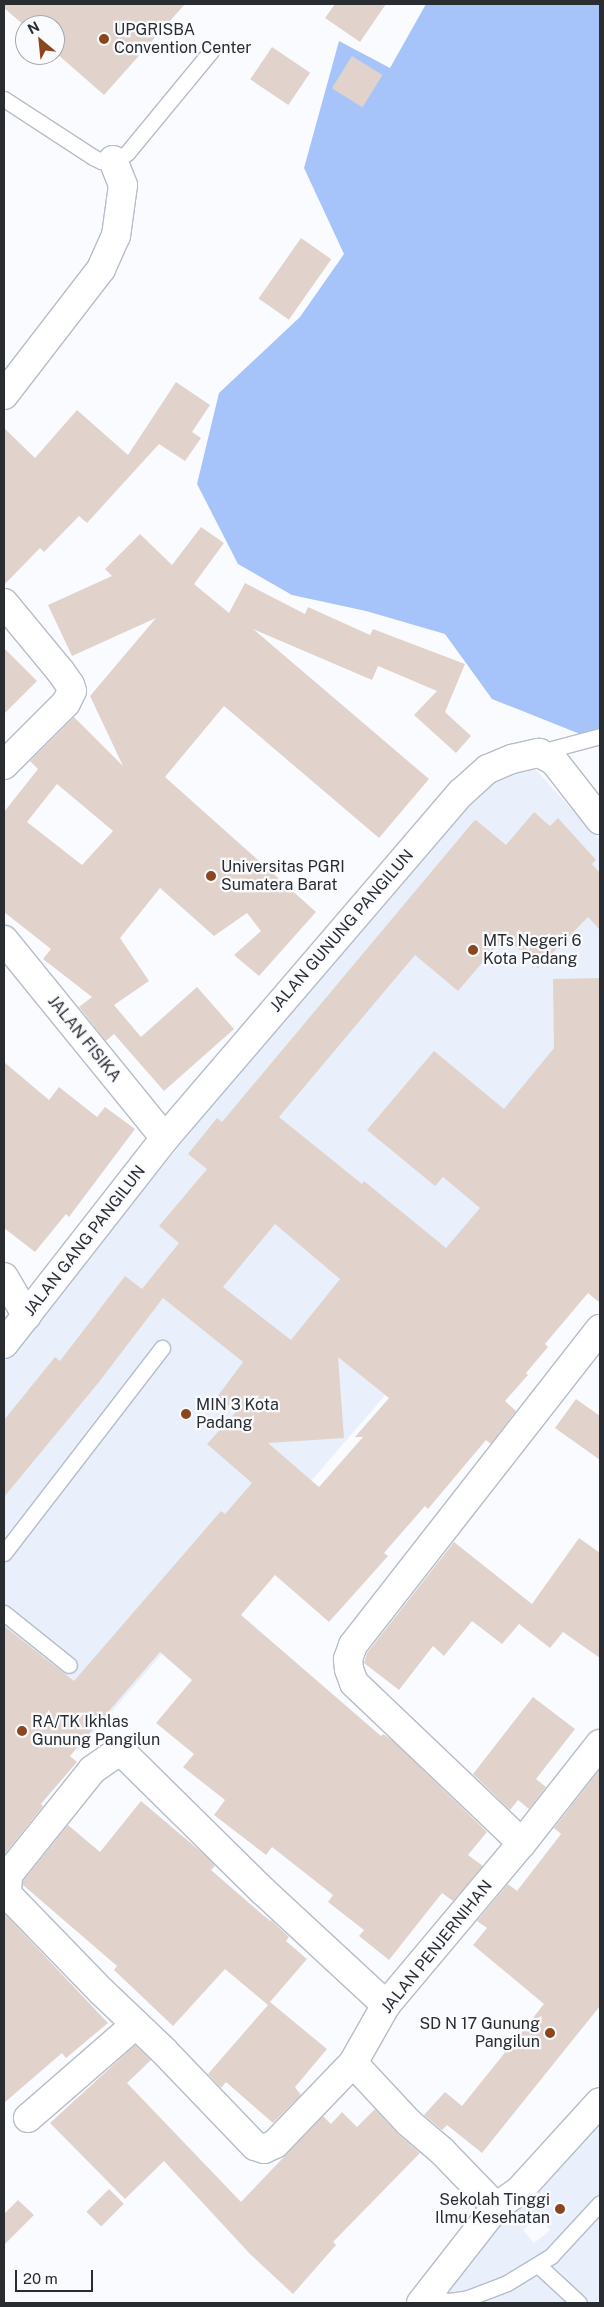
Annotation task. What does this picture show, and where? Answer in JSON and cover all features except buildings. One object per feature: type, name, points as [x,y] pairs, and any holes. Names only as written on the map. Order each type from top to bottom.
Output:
[{"type":"street","points":[[4,395],[101,269],[105,261],[116,236],[123,185],[113,160]]},
{"type":"street","points":[[4,603],[61,672],[72,691],[66,703],[4,765]]},
{"type":"street","points":[[539,753],[554,761],[600,820]]},
{"type":"street","name":"JALAN GUNUNG PANGILUN","points":[[165,1138],[460,793],[488,770],[512,759],[539,753]]},
{"type":"street","name":"JALAN FISIKA","points":[[4,940],[165,1138]]},
{"type":"street","name":"JALAN GANG PANGILUN","points":[[4,1344],[165,1138]]},
{"type":"street","points":[[4,1277],[27,1316]]},
{"type":"street","points":[[522,1843],[354,1683],[348,1669],[348,1659],[353,1645],[600,1329]]},
{"type":"street","name":"JALAN PENJERNIHAN","points":[[386,2005],[263,1891],[124,1754],[115,1754],[92,1770],[8,1875],[7,1890],[17,1904],[255,2146],[264,2149],[275,2144],[353,2063],[386,2005],[522,1843],[600,1744]]},
{"type":"street","points":[[28,2118],[136,2024]]},
{"type":"street","points":[[353,2063],[409,2123],[448,2157],[496,2207]]},
{"type":"street","points":[[423,2301],[496,2207],[519,2191],[600,2102]]},
{"type":"lane","points":[[4,99],[101,161],[113,160],[127,153],[211,52]]},
{"type":"lane","points":[[539,753],[600,736]]},
{"type":"lane","points":[[4,1553],[162,1348]]},
{"type":"lane","points":[[4,1613],[69,1665]]},
{"type":"lane","points":[[423,2301],[471,2301],[507,2284],[538,2266],[567,2240],[600,2203]]},
{"type":"lane","points":[[538,2266],[579,2303]]},
{"type":"shaded area","points":[[426,4],[600,4],[600,742],[492,699],[445,634],[366,611],[292,595],[238,564],[197,484],[219,393],[300,317],[344,254],[304,168],[339,41],[390,68]]},
{"type":"shaded area","points":[[514,766],[535,769],[600,840],[600,1059],[590,1069],[420,1355],[78,1751],[4,1688],[4,1362],[210,1108],[490,777]]},
{"type":"shaded area","name":"Sekolah Tinggi Ilmu Kesehatan","points":[[600,2119],[600,2297],[595,2303],[431,2303],[503,2220],[531,2202]],"holes":[[[538,2216],[550,2230],[534,2243],[523,2230]]]},
{"type":"place","name":"UPGRISBA Convention Center","points":[[104,39]]},
{"type":"place","name":"Universitas PGRI Sumatera Barat","points":[[211,876]]},
{"type":"place","name":"MTs Negeri 6 Kota Padang","points":[[473,950]]},
{"type":"place","name":"MIN 3 Kota Padang","points":[[186,1414]]},
{"type":"place","name":"RA/TK Ikhlas Gunung Pangilun","points":[[22,1731]]},
{"type":"place","name":"SD N 17 Gunung Pangilun","points":[[550,2033]]},
{"type":"place","name":"Sekolah Tinggi Ilmu Kesehatan","points":[[560,2209]]}]
